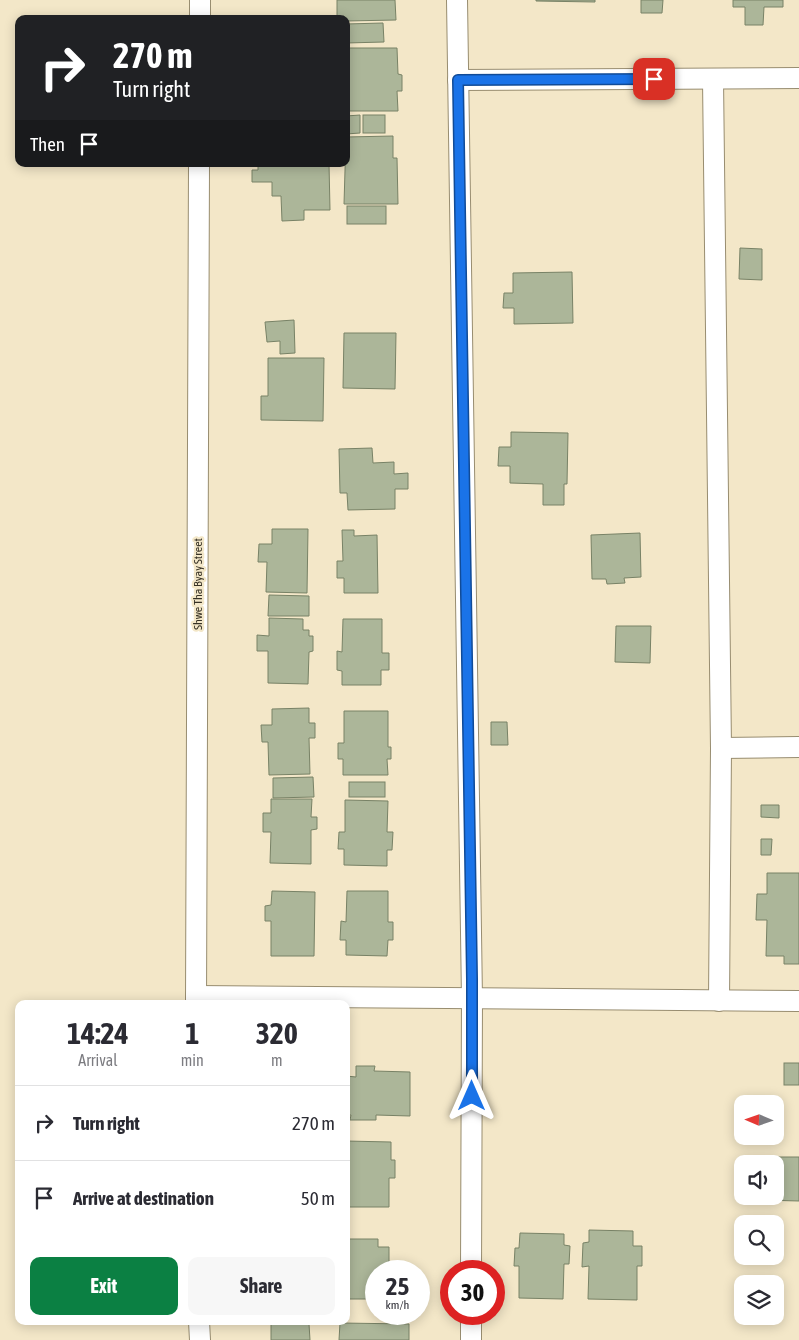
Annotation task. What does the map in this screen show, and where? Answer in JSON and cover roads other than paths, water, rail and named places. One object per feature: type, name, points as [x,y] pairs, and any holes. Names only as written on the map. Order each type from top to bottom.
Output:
[{"type":"street","points":[[200,0],[200,15]]},
{"type":"street","points":[[457,0],[472,999],[471,1260]]},
{"type":"street","points":[[458,80],[799,78]]},
{"type":"street","points":[[713,79],[721,748],[719,1001]]},
{"type":"street","name":"Shwe Tha Byay Street","points":[[196,1000],[199,167]]},
{"type":"street","points":[[721,748],[799,747]]},
{"type":"street","points":[[196,1000],[799,1001]]},
{"type":"street","points":[[199,1325],[200,1340]]},
{"type":"street","points":[[471,1325],[471,1340]]}]
